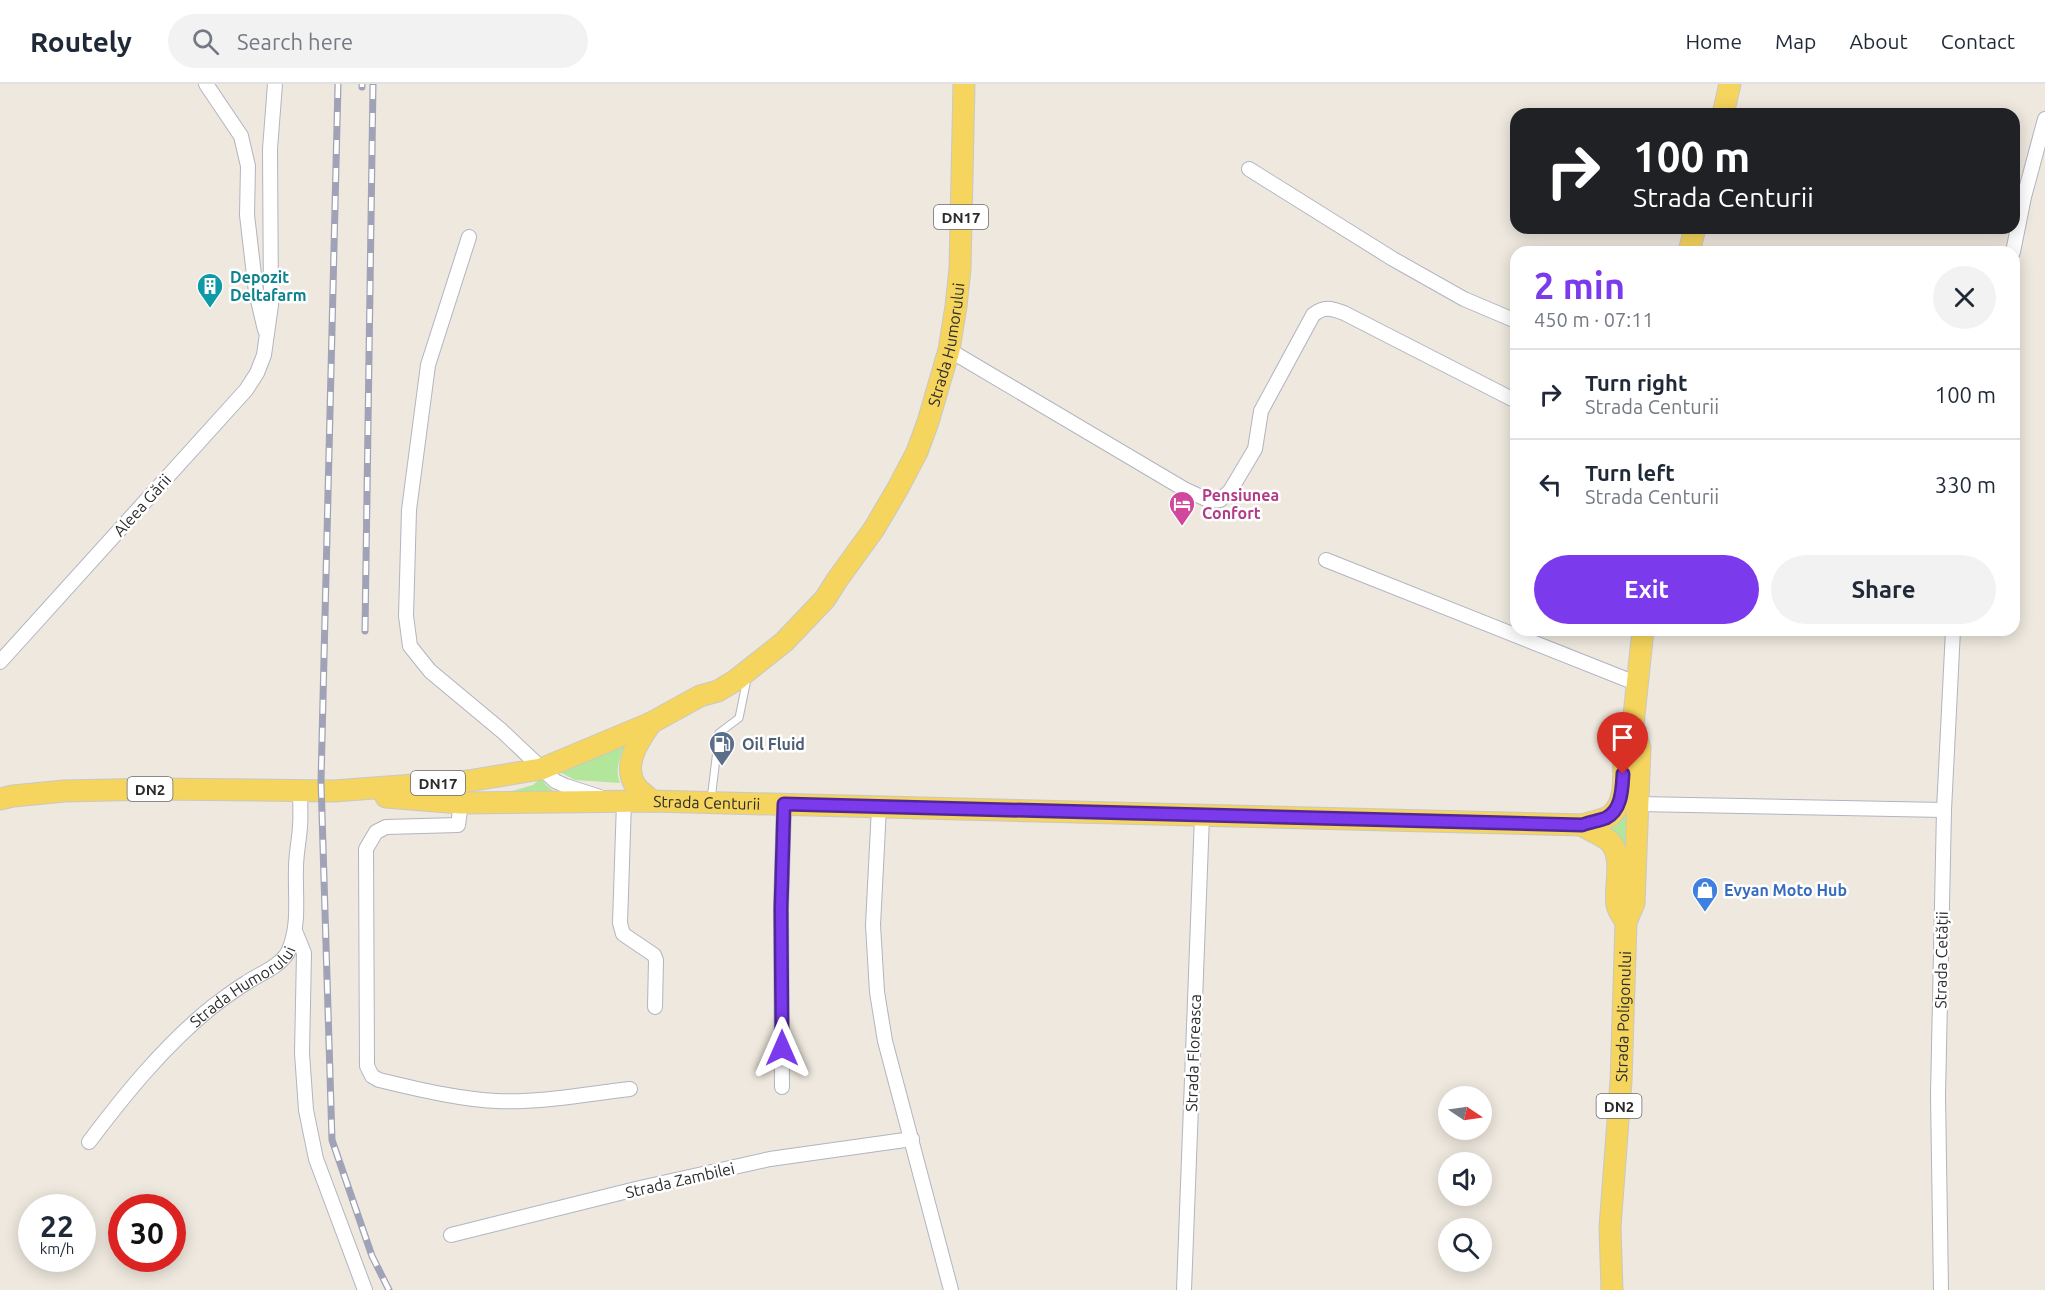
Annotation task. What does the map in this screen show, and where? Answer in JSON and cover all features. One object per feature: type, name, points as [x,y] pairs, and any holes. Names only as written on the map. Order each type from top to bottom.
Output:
[{"type":"main road","name":"Strada Humorului","points":[[700,696],[718,691],[748,670],[791,635],[825,599],[874,529],[916,452],[938,390],[949,350],[956,306],[960,269],[964,84]]},
{"type":"main road","points":[[1724,108],[1730,84]]},
{"type":"main road","name":"Strada Humorului","points":[[334,791],[468,781],[541,769],[651,723],[700,696],[819,592],[837,580]]},
{"type":"main road","points":[[1626,922],[1634,903],[1640,748],[1634,725],[1642,636]]},
{"type":"main road","points":[[651,723],[637,744],[631,767],[635,785],[652,801]]},
{"type":"main road","name":"Strada Centurii","points":[[334,791],[461,803],[652,801],[1582,825],[1593,820],[1604,819],[1613,813],[1619,804],[1626,744],[1634,725]]},
{"type":"main road","points":[[430,801],[456,791],[503,787],[520,782],[541,769]]},
{"type":"main road","name":"DN2","points":[[0,799],[64,791],[156,789],[334,791]]},
{"type":"main road","name":"DN2","points":[[1582,825],[1612,845],[1617,859],[1617,908],[1626,922]]},
{"type":"main road","name":"Strada Poligonului","points":[[1612,1290],[1610,1227],[1621,1081],[1626,922]]},
{"type":"street","name":"Aleea Gării","points":[[206,84],[241,136],[248,166],[247,215],[256,292],[267,339]]},
{"type":"street","name":"Aleea Gării","points":[[0,662],[246,390],[257,373],[267,339],[271,305],[270,149],[275,84]]},
{"type":"street","points":[[2020,217],[2045,119]]},
{"type":"street","points":[[1249,169],[1393,259],[1464,298],[1510,318]]},
{"type":"street","points":[[469,237],[428,365],[409,510],[406,616],[410,646],[430,671],[510,737],[555,781],[617,802],[620,923],[623,934],[654,955],[656,960],[655,1007]]},
{"type":"street","points":[[949,350],[1184,489],[1208,500],[1220,500],[1230,491],[1255,448],[1261,411],[1313,315],[1321,309],[1333,309],[1344,313],[1510,397]]},
{"type":"street","points":[[1326,560],[1510,633]]},
{"type":"street","points":[[1517,636],[1638,684]]},
{"type":"street","name":"Strada Cetății","points":[[1941,1290],[1938,1095],[1944,810],[1953,636]]},
{"type":"street","name":"Strada Humorului","points":[[89,1142],[110,1114],[185,1032],[236,989],[278,963],[288,953],[298,912],[296,876],[300,791]]},
{"type":"street","points":[[461,803],[458,825],[386,826],[372,837],[366,849],[367,1066],[372,1076],[379,1080],[432,1092],[496,1101],[524,1101],[630,1089]]},
{"type":"street","points":[[782,1087],[781,908],[784,804]]},
{"type":"street","points":[[1638,804],[1944,810]]},
{"type":"street","points":[[879,807],[873,925],[877,992],[885,1041],[951,1290]]},
{"type":"street","name":"Strada Floreasca","points":[[1184,1290],[1202,816]]},
{"type":"street","points":[[295,931],[304,953],[302,1053],[306,1110],[316,1159],[365,1290]]},
{"type":"street","name":"Strada Zambilei","points":[[451,1235],[640,1188],[770,1159],[912,1139]]},
{"type":"lane","points":[[711,803],[719,733],[739,718],[748,670]]},
{"type":"green space","points":[[627,741],[618,767],[620,783],[575,780],[554,769]]},
{"type":"green space","points":[[541,778],[556,793],[509,792],[533,785]]},
{"type":"green space","points":[[1627,810],[1627,896],[1623,846],[1613,830],[1605,826],[1621,820]]},
{"type":"railway","points":[[338,84],[321,781],[332,1140],[372,1256],[389,1290]]},
{"type":"railway","points":[[365,631],[373,84]]},
{"type":"place","name":"Depozit Deltafarm","points":[[210,309]]},
{"type":"place","name":"Pensiunea Confort","points":[[1182,527]]},
{"type":"place","name":"Oil Fluid","points":[[722,767]]},
{"type":"place","name":"Evyan Moto Hub","points":[[1705,913]]},
{"type":"route","points":[[782,1048],[781,908],[784,804],[1582,825],[1593,820],[1604,819],[1613,813],[1619,804],[1623,774]]}]
